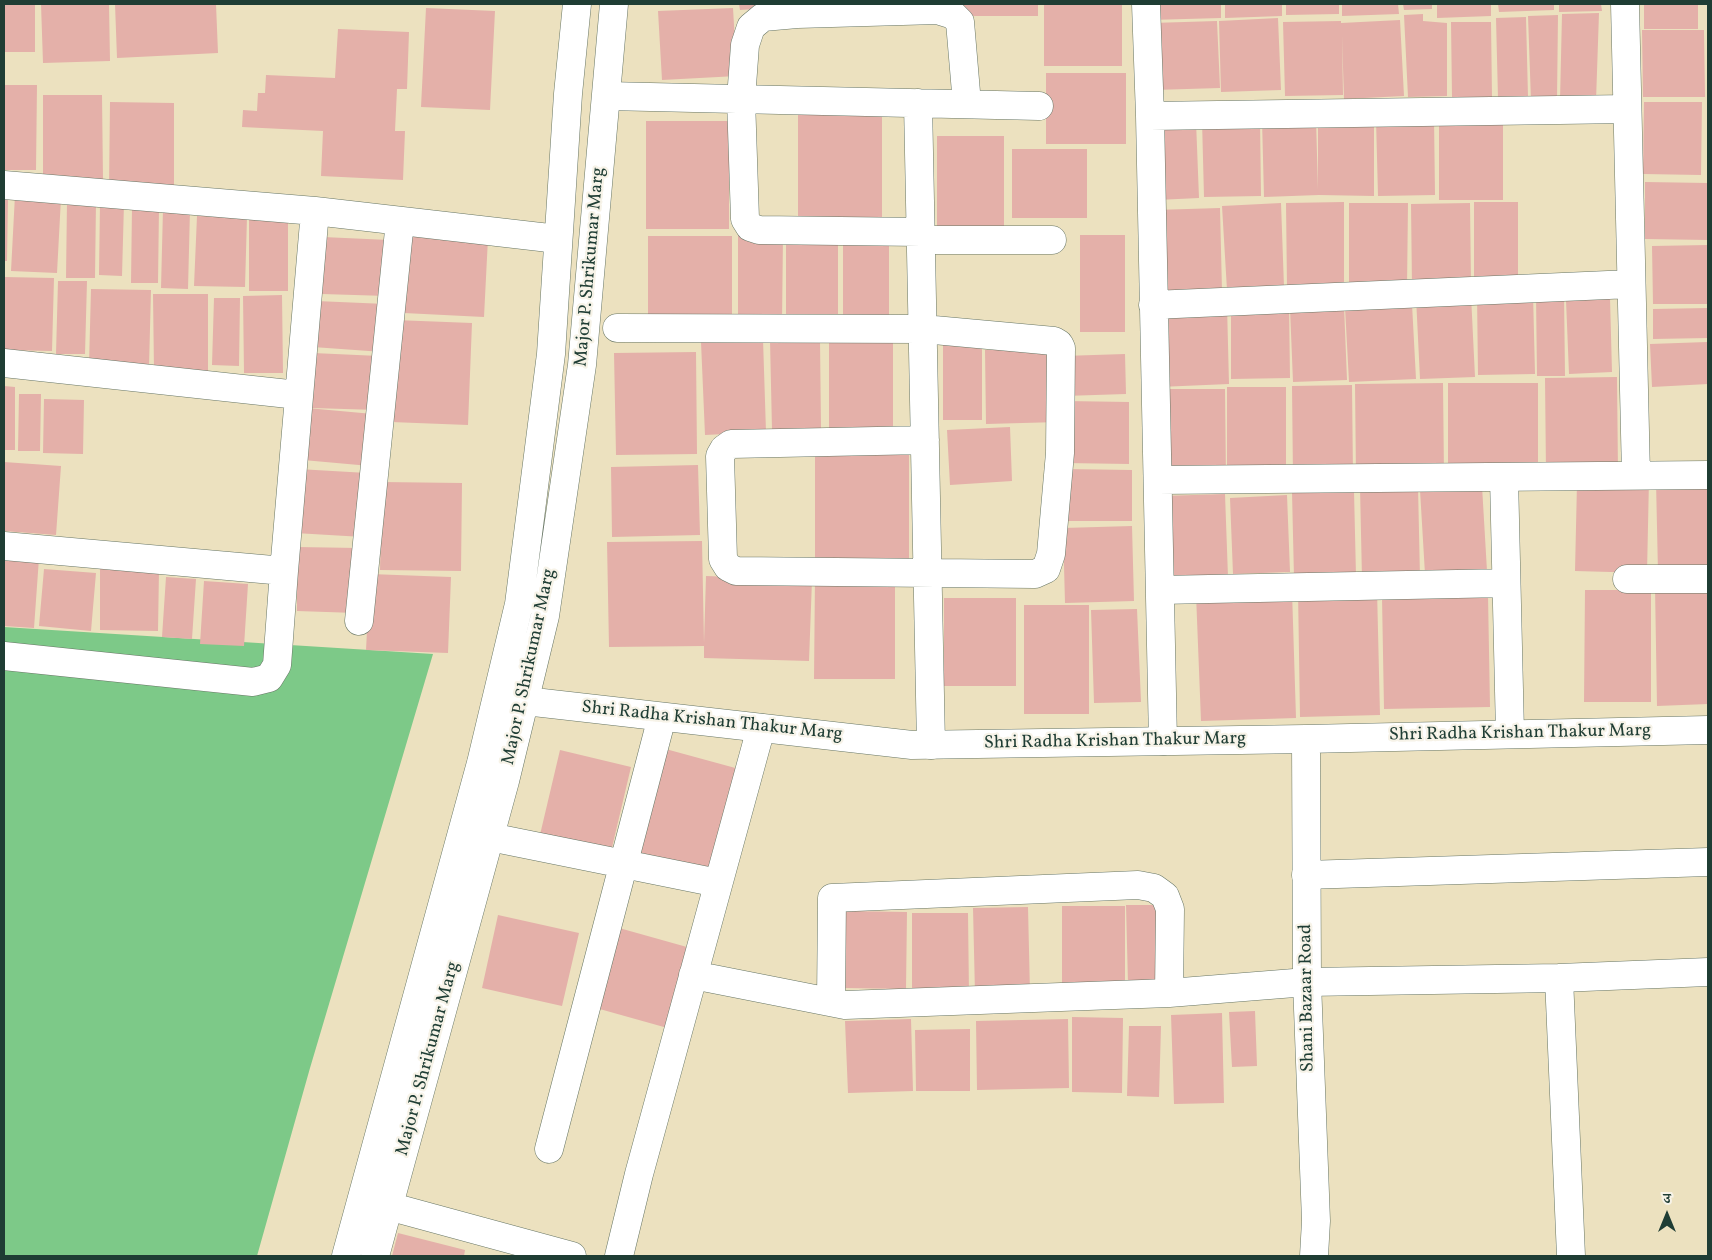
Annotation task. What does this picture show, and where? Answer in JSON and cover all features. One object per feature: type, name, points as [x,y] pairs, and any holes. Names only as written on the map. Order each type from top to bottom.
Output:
[{"type":"street","name":"Major P. Shrikumar Marg","points":[[346,1256],[478,773],[519,604],[551,354],[558,239],[577,4]]},
{"type":"street","name":"Major P. Shrikumar Marg","points":[[375,1256],[490,837],[545,616],[582,365],[614,4]]},
{"type":"street","points":[[1146,4],[1163,740]]},
{"type":"street","points":[[1624,4],[1636,475]]},
{"type":"street","points":[[967,104],[960,22],[953,15],[936,10],[797,14],[763,17],[751,27],[745,45],[742,99],[745,219],[750,227],[759,230],[1052,240]]},
{"type":"street","points":[[607,96],[1039,106]]},
{"type":"street","points":[[918,103],[931,745]]},
{"type":"street","points":[[1150,116],[1627,109]]},
{"type":"street","points":[[4,184],[315,211],[558,239]]},
{"type":"street","points":[[4,656],[253,682],[269,678],[277,665],[298,395],[315,211]]},
{"type":"street","points":[[360,621],[400,221]]},
{"type":"street","points":[[1153,305],[1631,284]]},
{"type":"street","points":[[618,328],[923,329],[1054,341],[1061,348],[1060,453],[1051,554],[1046,569],[1035,574],[736,571],[728,567],[723,559],[720,456],[724,449],[731,444],[925,440]]},
{"type":"street","points":[[4,363],[298,395]]},
{"type":"street","points":[[1158,480],[1708,475]]},
{"type":"street","points":[[1504,477],[1510,733]]},
{"type":"street","points":[[4,546],[284,571]]},
{"type":"street","points":[[1627,579],[1708,579]]},
{"type":"street","points":[[1160,590],[1506,583]]},
{"type":"street","name":"Shri Radha Krishan Thakur Marg","points":[[497,696],[525,701],[912,745],[1708,730]]},
{"type":"street","points":[[549,1149],[662,716]]},
{"type":"street","points":[[618,1256],[761,728]]},
{"type":"street","name":"Shani Bazaar Road","points":[[1306,739],[1306,982],[1316,1221],[1314,1256]]},
{"type":"street","points":[[490,837],[718,883]]},
{"type":"street","points":[[1306,875],[1708,862]]},
{"type":"street","points":[[831,1002],[832,898],[1138,885],[1154,888],[1165,896],[1170,909],[1169,993]]},
{"type":"street","points":[[693,975],[845,1005],[1169,993],[1306,982],[1559,978],[1708,972]]},
{"type":"street","points":[[1559,978],[1571,1256]]},
{"type":"street","points":[[388,1206],[572,1256]]},
{"type":"green space","points":[[4,627],[433,654],[310,1068],[257,1256],[4,1256]]},
{"type":"building","points":[[4,4],[35,4],[35,52],[4,52]]},
{"type":"building","points":[[41,4],[109,4],[110,61],[43,63]]},
{"type":"building","points":[[115,4],[216,4],[218,53],[117,58]]},
{"type":"building","points":[[739,4],[803,4],[803,6],[740,10]]},
{"type":"building","points":[[962,4],[1038,4],[1038,16],[962,16]]},
{"type":"building","points":[[1044,4],[1122,4],[1122,66],[1044,66]]},
{"type":"building","points":[[1149,4],[1221,4],[1221,18],[1150,20]]},
{"type":"building","points":[[1225,4],[1282,4],[1282,16],[1225,18]]},
{"type":"building","points":[[1286,4],[1339,4],[1339,14],[1286,15]]},
{"type":"building","points":[[1342,4],[1398,4],[1399,14],[1342,16]]},
{"type":"building","points":[[1403,4],[1432,4],[1432,9],[1404,10]]},
{"type":"building","points":[[1437,4],[1491,4],[1491,16],[1437,18]]},
{"type":"building","points":[[1498,4],[1554,4],[1554,10],[1499,12]]},
{"type":"building","points":[[1559,4],[1601,4],[1602,11],[1559,12]]},
{"type":"building","points":[[1644,4],[1698,4],[1698,29],[1644,29]]},
{"type":"building","points":[[426,8],[495,11],[490,110],[421,107]]},
{"type":"building","points":[[733,8],[737,76],[662,80],[658,11]]},
{"type":"building","points":[[1599,13],[1596,101],[1560,101],[1562,14]]},
{"type":"building","points":[[1423,14],[1423,21],[1447,23],[1447,96],[1408,97],[1404,15]]},
{"type":"building","points":[[1558,15],[1557,100],[1531,101],[1528,16]]},
{"type":"building","points":[[1526,17],[1528,97],[1498,98],[1496,18]]},
{"type":"building","points":[[1278,18],[1281,90],[1221,92],[1219,21]]},
{"type":"building","points":[[1400,20],[1404,96],[1344,99],[1342,35],[1343,95],[1285,96],[1283,22],[1341,21],[1341,23]]},
{"type":"building","points":[[1217,21],[1220,88],[1154,90],[1152,23]]},
{"type":"building","points":[[1451,22],[1491,22],[1492,97],[1452,97]]},
{"type":"building","points":[[338,29],[409,32],[407,89],[397,89],[395,131],[405,131],[403,180],[321,176],[323,131],[242,127],[243,110],[257,111],[258,93],[265,93],[266,75],[335,78]]},
{"type":"building","points":[[1642,30],[1704,30],[1705,97],[1643,97]]},
{"type":"building","points":[[1046,73],[1126,73],[1126,144],[1046,144]]},
{"type":"building","points":[[4,85],[37,85],[36,170],[4,170]]},
{"type":"building","points":[[43,95],[102,95],[103,180],[43,180]]},
{"type":"building","points":[[110,102],[174,103],[174,191],[109,190]]},
{"type":"building","points":[[1644,102],[1702,102],[1701,175],[1643,174]]},
{"type":"building","points":[[798,108],[882,108],[882,229],[798,229]]},
{"type":"building","points":[[1318,115],[1374,115],[1374,196],[1264,197],[1262,120],[1316,119],[1318,190]]},
{"type":"building","points":[[1439,117],[1503,117],[1503,200],[1439,200]]},
{"type":"building","points":[[1434,118],[1435,195],[1378,196],[1376,119]]},
{"type":"building","points":[[1260,119],[1261,196],[1204,197],[1202,120]]},
{"type":"building","points":[[646,121],[729,121],[729,229],[646,229]]},
{"type":"building","points":[[1196,121],[1199,198],[1157,200],[1154,123]]},
{"type":"building","points":[[937,136],[1004,136],[1004,232],[937,232]]},
{"type":"building","points":[[1012,149],[1087,149],[1087,218],[1012,218]]},
{"type":"building","points":[[1645,182],[1708,183],[1708,240],[1645,239]]},
{"type":"building","points":[[15,195],[61,198],[57,273],[11,271]]},
{"type":"building","points":[[4,198],[8,198],[7,261],[4,261]]},
{"type":"building","points":[[67,201],[96,201],[95,278],[66,278]]},
{"type":"building","points":[[1344,202],[1344,286],[1287,287],[1286,203]]},
{"type":"building","points":[[1474,202],[1518,202],[1518,280],[1474,280]]},
{"type":"building","points":[[100,203],[124,203],[122,276],[99,275]]},
{"type":"building","points":[[1281,203],[1284,287],[1227,290],[1222,206]]},
{"type":"building","points":[[1349,203],[1408,203],[1407,288],[1349,287]]},
{"type":"building","points":[[1470,203],[1471,286],[1412,287],[1411,204]]},
{"type":"building","points":[[132,207],[159,207],[158,283],[131,283]]},
{"type":"building","points":[[1220,208],[1222,291],[1157,293],[1155,210]]},
{"type":"building","points":[[163,209],[190,210],[188,289],[161,288]]},
{"type":"building","points":[[197,216],[247,217],[245,287],[194,286]]},
{"type":"building","points":[[249,219],[288,219],[288,291],[249,291]]},
{"type":"building","points":[[786,233],[838,233],[838,314],[786,314]]},
{"type":"building","points":[[408,234],[488,238],[484,317],[404,313]]},
{"type":"building","points":[[843,234],[889,234],[889,315],[843,315]]},
{"type":"building","points":[[738,235],[783,235],[782,323],[738,322]]},
{"type":"building","points":[[1080,235],[1125,235],[1125,332],[1080,332]]},
{"type":"building","points":[[648,236],[732,236],[732,322],[648,322]]},
{"type":"building","points":[[323,237],[389,240],[387,296],[322,294]]},
{"type":"building","points":[[1708,245],[1708,304],[1653,304],[1652,246]]},
{"type":"building","points":[[4,277],[54,278],[52,351],[4,350]]},
{"type":"building","points":[[58,281],[87,281],[85,354],[56,354]]},
{"type":"building","points":[[91,289],[151,290],[149,367],[89,365]]},
{"type":"building","points":[[1477,293],[1533,293],[1535,374],[1478,375]]},
{"type":"building","points":[[1564,293],[1565,376],[1537,376],[1536,294]]},
{"type":"building","points":[[153,294],[208,294],[208,371],[154,371]]},
{"type":"building","points":[[282,295],[283,373],[244,373],[243,296]]},
{"type":"building","points":[[1471,295],[1475,377],[1420,379],[1416,297]]},
{"type":"building","points":[[214,298],[240,298],[239,366],[212,365]]},
{"type":"building","points":[[1610,298],[1612,372],[1569,374],[1566,300]]},
{"type":"building","points":[[316,301],[386,304],[383,352],[313,347]]},
{"type":"building","points":[[1289,303],[1290,378],[1231,379],[1231,304]]},
{"type":"building","points":[[1412,304],[1416,379],[1349,382],[1345,307]]},
{"type":"building","points":[[1227,305],[1229,384],[1159,387],[1158,307]]},
{"type":"building","points":[[1344,306],[1347,380],[1293,382],[1290,308]]},
{"type":"building","points":[[1708,308],[1708,338],[1653,339],[1653,309]]},
{"type":"building","points":[[395,320],[472,323],[468,425],[391,422]]},
{"type":"building","points":[[763,339],[766,432],[705,435],[701,342]]},
{"type":"building","points":[[829,339],[893,339],[893,436],[829,436]]},
{"type":"building","points":[[770,340],[820,340],[821,428],[772,430]]},
{"type":"building","points":[[1707,342],[1708,384],[1652,387],[1650,344]]},
{"type":"building","points":[[943,343],[982,343],[982,420],[943,420]]},
{"type":"building","points":[[1058,349],[1059,422],[986,424],[985,350]]},
{"type":"building","points":[[696,352],[697,454],[616,455],[614,353]]},
{"type":"building","points":[[313,353],[379,356],[377,410],[312,408]]},
{"type":"building","points":[[1125,354],[1126,394],[1064,396],[1063,356]]},
{"type":"building","points":[[1617,377],[1618,473],[1546,473],[1545,378]]},
{"type":"building","points":[[1443,383],[1444,476],[1356,478],[1355,384]]},
{"type":"building","points":[[1448,383],[1538,383],[1538,476],[1448,476]]},
{"type":"building","points":[[1352,385],[1353,477],[1293,478],[1292,386]]},
{"type":"building","points":[[4,386],[15,387],[15,450],[4,450]]},
{"type":"building","points":[[1227,387],[1286,387],[1286,478],[1227,478]]},
{"type":"building","points":[[1159,389],[1225,389],[1226,479],[1159,479]]},
{"type":"building","points":[[19,394],[41,394],[40,451],[18,451]]},
{"type":"building","points":[[44,399],[84,400],[83,454],[43,453]]},
{"type":"building","points":[[1065,401],[1129,402],[1129,464],[1065,463]]},
{"type":"building","points":[[307,408],[373,414],[370,466],[303,460]]},
{"type":"building","points":[[1010,427],[1012,481],[950,485],[947,430]]},
{"type":"building","points":[[815,455],[909,455],[909,566],[815,566]]},
{"type":"building","points":[[4,462],[61,466],[56,535],[4,531]]},
{"type":"building","points":[[698,465],[700,535],[612,537],[611,467]]},
{"type":"building","points":[[298,469],[367,473],[363,537],[295,533]]},
{"type":"building","points":[[1064,469],[1132,470],[1132,521],[1064,521]]},
{"type":"building","points":[[1649,479],[1647,573],[1575,571],[1577,483]]},
{"type":"building","points":[[1708,479],[1708,571],[1658,573],[1656,481]]},
{"type":"building","points":[[382,482],[462,483],[461,571],[380,570]]},
{"type":"building","points":[[1418,486],[1420,578],[1362,579],[1360,487]]},
{"type":"building","points":[[1482,486],[1487,571],[1425,574],[1420,490]]},
{"type":"building","points":[[1354,491],[1356,576],[1294,578],[1292,492]]},
{"type":"building","points":[[1225,494],[1228,577],[1165,579],[1162,496]]},
{"type":"building","points":[[1287,495],[1290,572],[1233,574],[1230,498]]},
{"type":"building","points":[[1132,526],[1134,601],[1065,603],[1063,528]]},
{"type":"building","points":[[702,541],[704,643],[706,576],[812,580],[809,661],[704,658],[704,646],[609,647],[607,542]]},
{"type":"building","points":[[297,547],[358,548],[356,613],[297,611]]},
{"type":"building","points":[[4,555],[39,558],[34,628],[4,626]]},
{"type":"building","points":[[44,569],[96,573],[91,631],[39,626]]},
{"type":"building","points":[[100,569],[159,570],[158,631],[100,630]]},
{"type":"building","points":[[370,574],[451,577],[448,653],[366,650]]},
{"type":"building","points":[[166,577],[196,579],[192,639],[162,637]]},
{"type":"building","points":[[815,577],[895,577],[895,679],[814,679]]},
{"type":"building","points":[[204,581],[248,584],[244,646],[200,644]]},
{"type":"building","points":[[1708,586],[1708,704],[1657,706],[1655,587]]},
{"type":"building","points":[[1377,589],[1380,715],[1300,717],[1298,590]]},
{"type":"building","points":[[1585,590],[1651,590],[1651,702],[1584,702]]},
{"type":"building","points":[[1292,591],[1296,718],[1201,721],[1196,594]]},
{"type":"building","points":[[1488,595],[1490,707],[1384,709],[1382,597]]},
{"type":"building","points":[[944,598],[1016,598],[1016,686],[944,686]]},
{"type":"building","points":[[1024,605],[1089,605],[1089,714],[1024,714]]},
{"type":"building","points":[[1137,609],[1141,702],[1094,703],[1091,610]]},
{"type":"building","points":[[662,748],[739,769],[709,873],[632,850]]},
{"type":"building","points":[[560,750],[631,767],[610,856],[539,839]]},
{"type":"building","points":[[1126,905],[1161,905],[1163,984],[1128,984]]},
{"type":"building","points":[[1062,906],[1125,906],[1125,986],[1062,986]]},
{"type":"building","points":[[1028,907],[1030,993],[975,994],[973,908]]},
{"type":"building","points":[[846,911],[907,912],[906,989],[845,988]]},
{"type":"building","points":[[912,913],[968,913],[969,995],[912,996]]},
{"type":"building","points":[[498,915],[579,933],[562,1006],[482,988]]},
{"type":"building","points":[[612,926],[694,949],[671,1029],[589,1006]]},
{"type":"building","points":[[1255,1011],[1257,1066],[1232,1067],[1229,1012]]},
{"type":"building","points":[[1222,1013],[1224,1103],[1174,1104],[1171,1015]]},
{"type":"building","points":[[1072,1017],[1123,1018],[1122,1093],[1072,1092]]},
{"type":"building","points":[[911,1019],[913,1091],[848,1093],[845,1021]]},
{"type":"building","points":[[1068,1019],[1069,1088],[977,1090],[976,1021]]},
{"type":"building","points":[[1129,1026],[1161,1026],[1159,1097],[1127,1096]]},
{"type":"building","points":[[970,1029],[970,1091],[916,1091],[915,1030]]},
{"type":"building","points":[[398,1233],[465,1250],[464,1256],[392,1256]]}]
